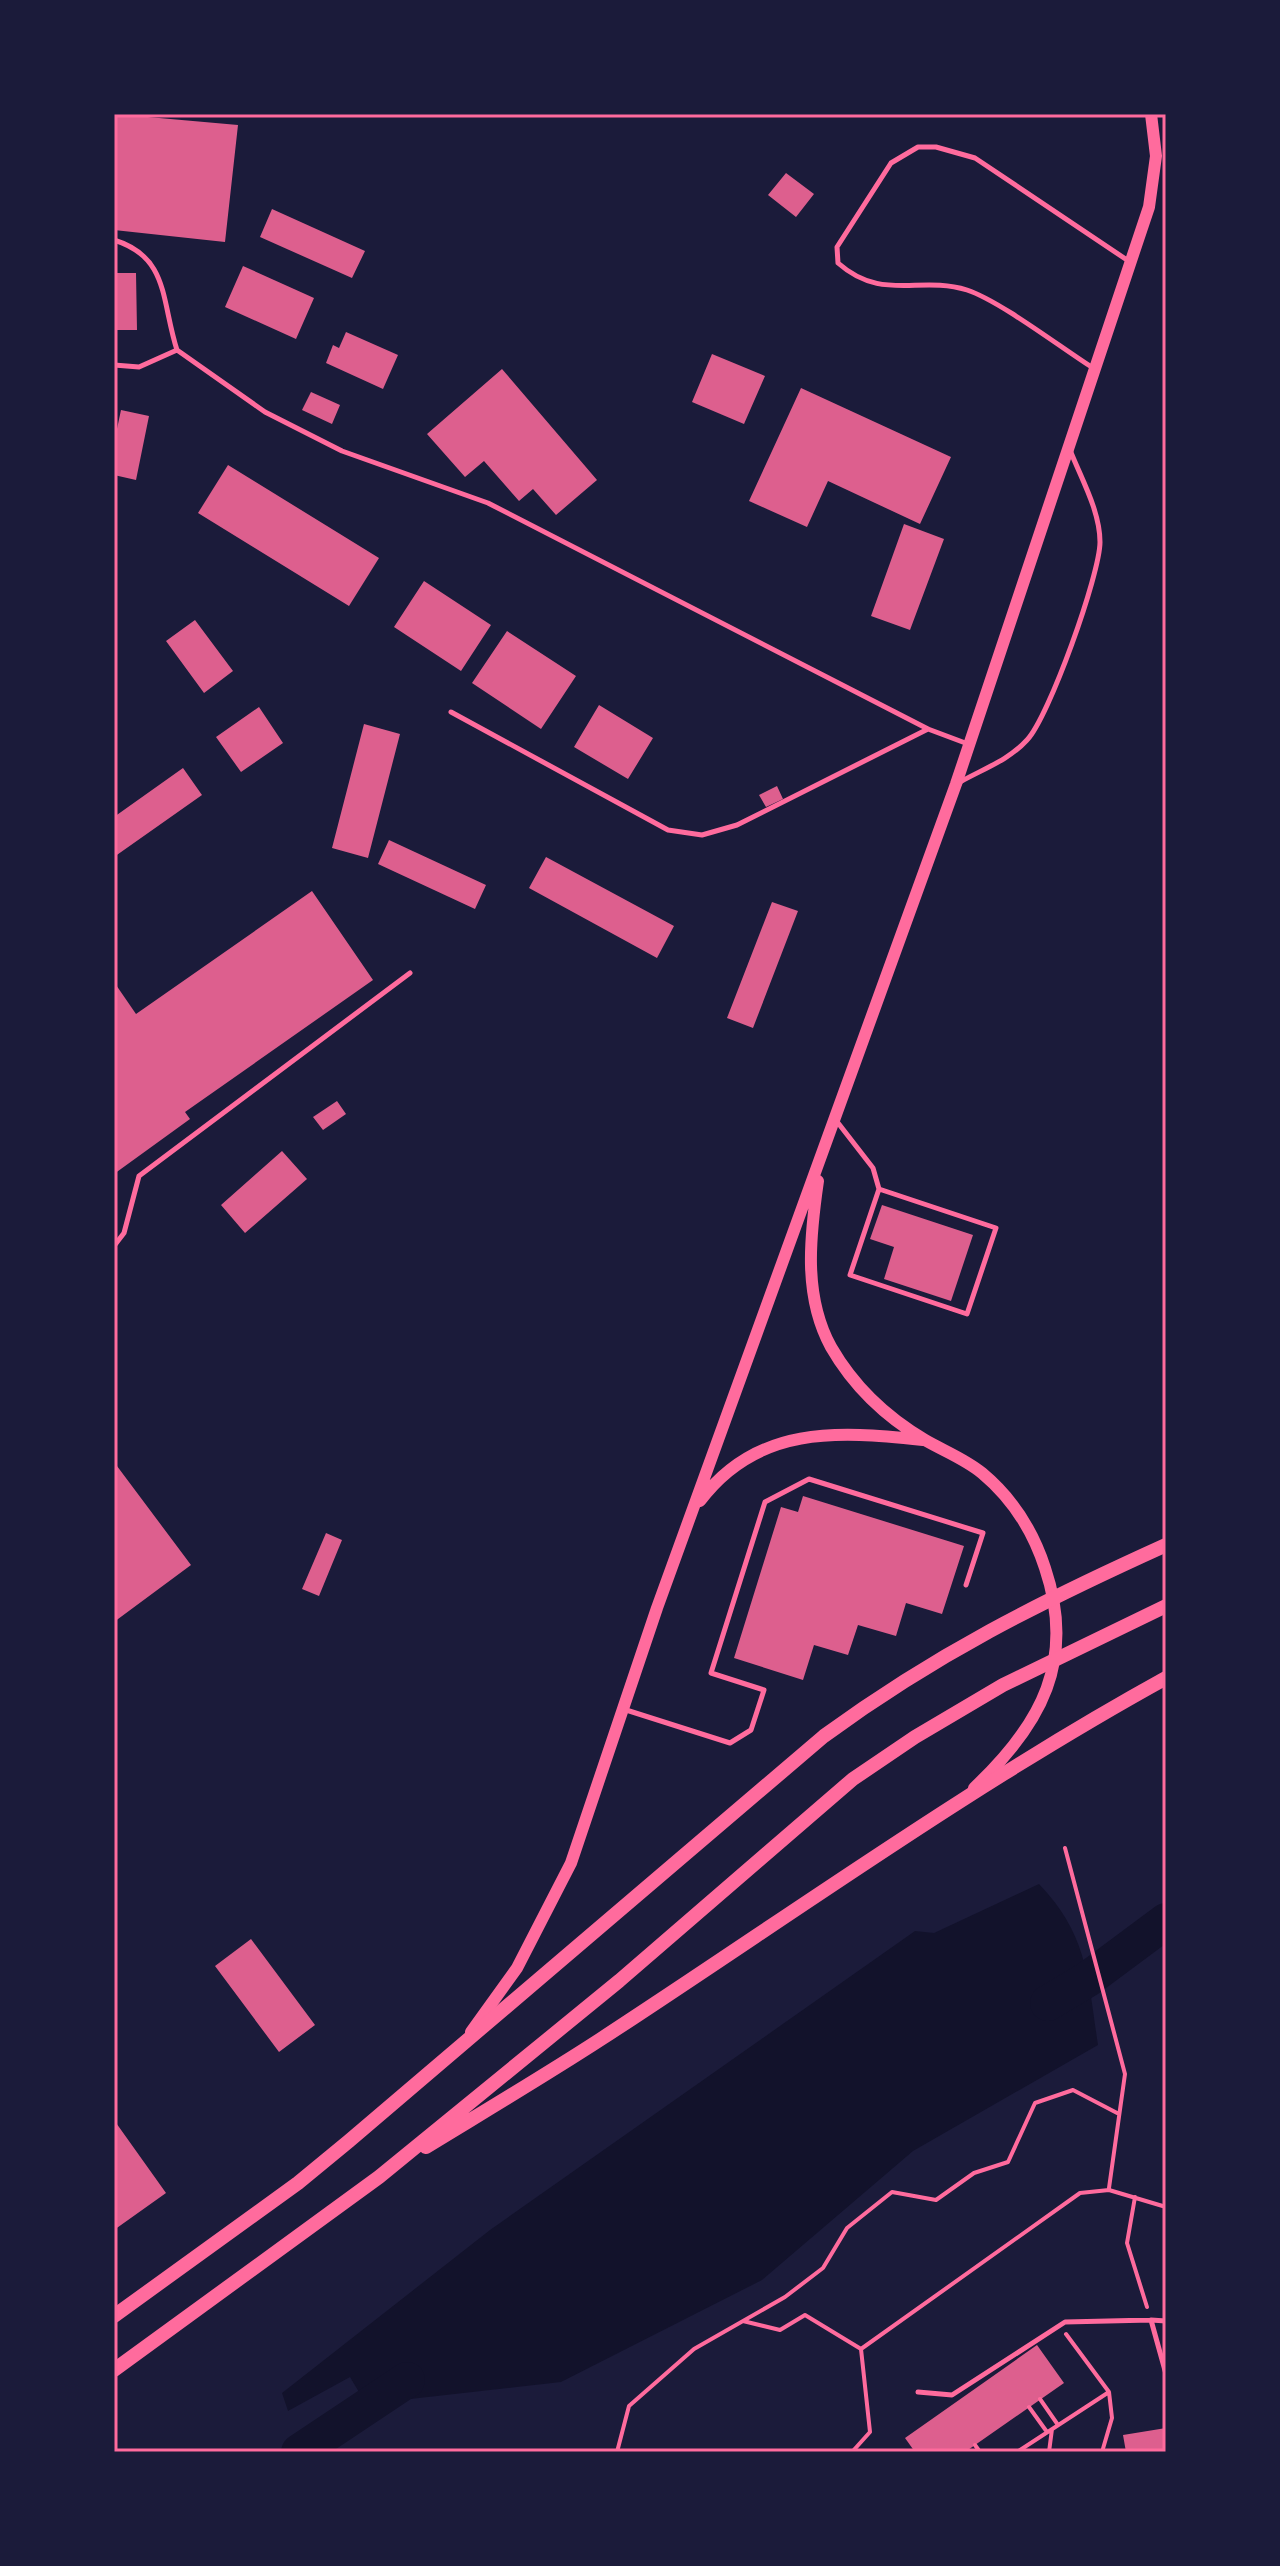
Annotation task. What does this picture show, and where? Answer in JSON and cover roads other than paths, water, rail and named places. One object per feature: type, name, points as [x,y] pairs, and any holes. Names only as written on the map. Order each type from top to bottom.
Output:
[{"type":"main road","points":[[114,2316],[298,2183],[456,2054],[748,1800],[883,1693],[977,1635],[1046,1599],[1166,1545]]},
{"type":"main road","points":[[114,2370],[379,2177],[619,1981],[779,1839],[853,1779],[915,1737],[1015,1678],[1166,1606]]},
{"type":"main road","points":[[379,2177],[599,2041],[960,1801],[1086,1722],[1166,1678]]},
{"type":"street","points":[[456,2054],[517,1968],[571,1863],[692,1511],[956,784],[1131,263],[1153,184],[1156,156],[1151,114]]},
{"type":"street","points":[[822,1154],[810,1268],[815,1304],[830,1345],[858,1387],[890,1418],[981,1473],[1018,1511],[1032,1534],[1057,1602],[1058,1631],[1050,1683],[1035,1716],[1009,1755],[960,1801]]},
{"type":"street","points":[[692,1511],[714,1481],[737,1461],[790,1439],[824,1434],[926,1440]]},
{"type":"lane","points":[[1095,370],[966,290],[889,287],[859,278],[838,263],[837,247],[891,163],[918,147],[936,147],[975,158],[1131,263]]},
{"type":"lane","points":[[114,240],[136,247],[156,266],[177,350],[265,412],[342,451],[488,503],[928,729],[969,744]]},
{"type":"lane","points":[[114,365],[139,367],[177,350]]},
{"type":"lane","points":[[956,784],[1012,754],[1041,722],[1097,568],[1100,540],[1095,512],[1069,448]]},
{"type":"lane","points":[[451,712],[668,830],[702,835],[771,810],[928,729]]},
{"type":"lane","points":[[114,1246],[124,1233],[139,1176],[410,973]]},
{"type":"lane","points":[[835,1118],[873,1168],[879,1189],[850,1275],[967,1314],[996,1228],[879,1189]]},
{"type":"lane","points":[[622,1709],[730,1743],[751,1730],[764,1690],[711,1673],[765,1502],[809,1479],[983,1533],[966,1585]]},
{"type":"lane","points":[[1151,2320],[1166,2374]]},
{"type":"lane","points":[[918,2392],[952,2395],[1065,2322],[1166,2321]]},
{"type":"waterway","points":[[1048,2003],[1088,1979],[1166,1921]]},
{"type":"waterway","points":[[299,2452],[407,2380]]}]
